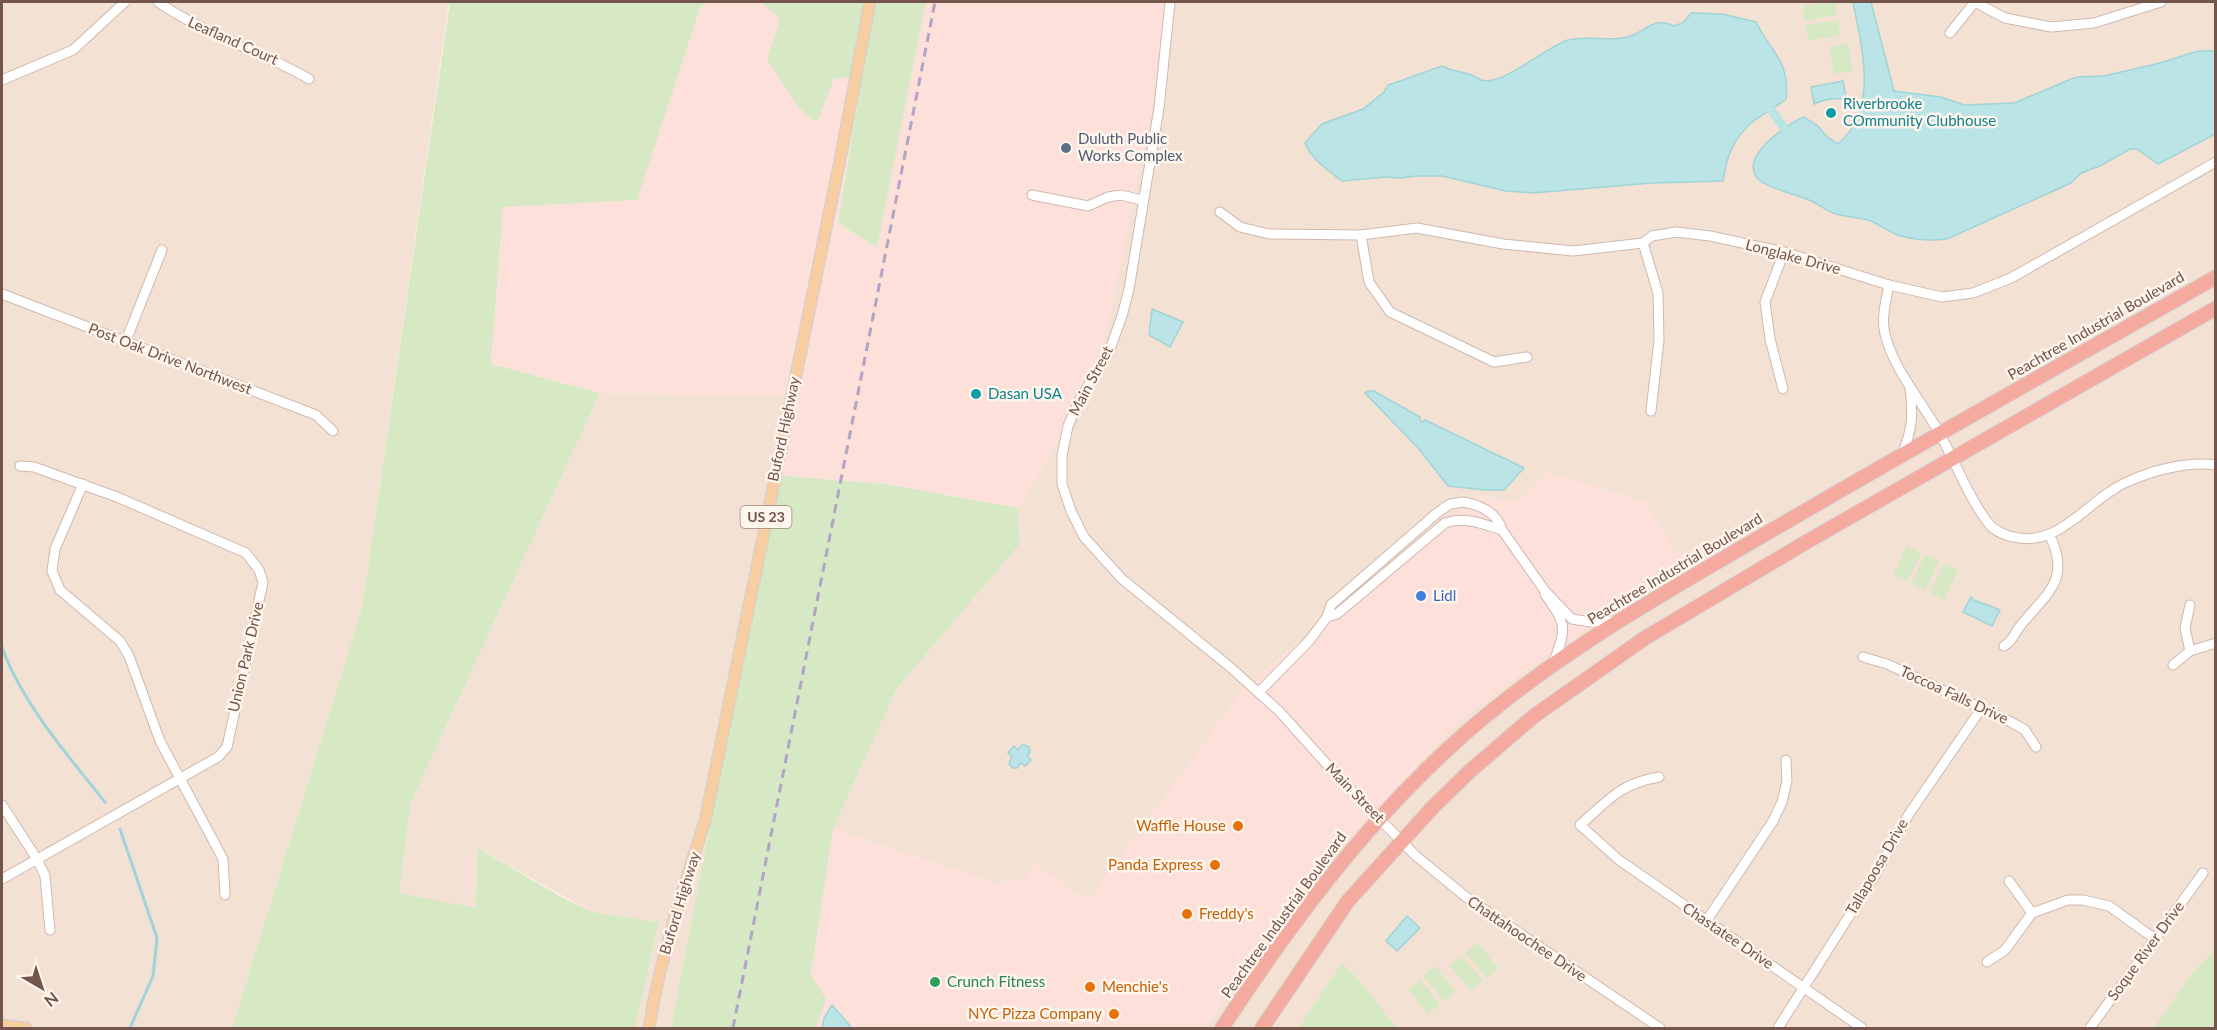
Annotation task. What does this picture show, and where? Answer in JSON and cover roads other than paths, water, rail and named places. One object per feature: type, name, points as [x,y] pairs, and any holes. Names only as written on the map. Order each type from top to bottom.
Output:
[{"type":"highway","name":"Peachtree Industrial Boulevard","points":[[1222,1029],[1302,913],[1378,818],[1451,746],[1512,694],[1617,621],[2216,277]]},
{"type":"highway","points":[[1262,1029],[1348,901],[1470,771],[1534,716],[1635,644],[1952,458],[2216,308]]},
{"type":"main road","name":"Buford Highway","points":[[649,1029],[656,987],[705,821],[870,2]]},
{"type":"main road","points":[[2,1025],[26,1029]]},
{"type":"street","points":[[2,80],[74,50],[125,2]]},
{"type":"street","name":"Leafland Court","points":[[158,2],[183,19],[238,46],[278,61],[309,79]]},
{"type":"street","name":"Main Street","points":[[1170,2],[1160,98],[1129,290],[1110,349],[1080,399],[1068,426],[1062,456],[1062,484],[1071,511],[1084,537],[1122,579],[1259,692],[1401,842]]},
{"type":"street","points":[[1950,33],[1975,2],[2005,18],[2059,27],[2094,23],[2161,2]]},
{"type":"street","name":"Longlake Drive","points":[[1220,212],[1240,227],[1269,234],[1361,235],[1417,228],[1503,244],[1573,251],[1643,243],[1652,236],[1676,232],[1710,236],[1784,252],[1889,285],[1942,297],[1972,293],[2011,278],[2216,162]]},
{"type":"street","points":[[1032,195],[1088,206],[1108,197],[1121,195],[1142,200]]},
{"type":"street","points":[[1361,235],[1370,282],[1390,312],[1494,362],[1527,357]]},
{"type":"street","points":[[1643,243],[1658,293],[1659,340],[1652,411]]},
{"type":"street","points":[[125,343],[162,250]]},
{"type":"street","points":[[1783,388],[1770,339],[1765,302],[1784,252]]},
{"type":"street","points":[[1889,285],[1884,314],[1885,333],[1894,358],[1940,434],[1990,525],[1999,533],[2016,538],[2034,539],[2050,536],[2107,493],[2126,482],[2174,467],[2216,465]]},
{"type":"street","name":"Post Oak Drive Northwest","points":[[2,294],[316,415],[333,431]]},
{"type":"street","points":[[1902,456],[1911,432],[1913,415],[1910,384]]},
{"type":"street","name":"Union Park Drive","points":[[2,879],[218,757],[227,747],[263,582],[259,570],[246,553],[117,497],[34,466],[20,466]]},
{"type":"street","points":[[83,484],[55,549],[52,571],[60,590],[120,641],[129,656],[159,741],[223,859],[225,895]]},
{"type":"street","points":[[1259,692],[1309,641],[1327,617],[1331,605],[1450,504],[1463,502],[1483,507],[1496,519],[1545,591],[1572,619],[1592,622],[1617,621]]},
{"type":"street","points":[[1327,617],[1337,614],[1445,523],[1464,519],[1502,530]]},
{"type":"street","points":[[2004,646],[2012,641],[2018,627],[2046,597],[2057,578],[2059,565],[2057,550],[2050,536]]},
{"type":"street","points":[[1545,591],[1561,618],[1564,631],[1552,666]]},
{"type":"street","points":[[2190,605],[2185,628],[2190,651]]},
{"type":"street","points":[[2173,665],[2190,651],[2216,643]]},
{"type":"street","name":"Toccoa Falls Drive","points":[[1863,657],[1887,664],[2025,730],[2036,747]]},
{"type":"street","name":"Tallapoosa Drive","points":[[1778,1029],[1874,877],[1909,813],[1981,709]]},
{"type":"street","points":[[1707,920],[1773,821],[1782,802],[1786,781],[1786,760]]},
{"type":"street","name":"Chastatee Drive","points":[[1659,777],[1642,780],[1620,789],[1580,825],[1628,867],[1862,1029]]},
{"type":"street","points":[[2,804],[37,859],[47,885],[50,930]]},
{"type":"street","name":"Chattahoochee Drive","points":[[1401,842],[1466,897],[1660,1029]]},
{"type":"street","name":"Soque River Drive","points":[[2090,1029],[2203,873]]},
{"type":"street","points":[[2009,881],[2032,913]]},
{"type":"street","points":[[1987,962],[2005,950],[2032,913],[2068,900],[2096,902],[2109,906],[2155,939]]},
{"type":"water","points":[[1853,2],[1871,2],[1894,91],[1941,97],[1964,105],[2014,103],[2076,77],[2104,76],[2160,63],[2198,51],[2215,51],[2215,134],[2158,164],[2137,149],[2130,149],[2100,166],[2081,173],[2071,183],[1947,239],[1912,239],[1893,233],[1868,220],[1833,213],[1812,201],[1762,182],[1754,173],[1754,164],[1765,144],[1786,127],[1804,117],[1838,144],[1851,129],[1859,113],[1864,77]]},
{"type":"water","points":[[1691,13],[1722,14],[1756,22],[1778,58],[1785,75],[1786,99],[1751,123],[1739,136],[1728,157],[1723,181],[1652,183],[1533,193],[1506,191],[1442,176],[1342,181],[1316,159],[1305,143],[1322,124],[1363,109],[1384,92],[1388,85],[1442,66],[1490,81],[1512,72],[1568,40],[1628,37],[1655,24],[1667,23],[1675,26],[1684,22]]},
{"type":"water","points":[[1843,81],[1846,99],[1830,99],[1814,104],[1811,87]]},
{"type":"water","points":[[1152,309],[1183,322],[1170,347],[1149,335]]},
{"type":"water","points":[[1374,391],[1420,417],[1423,422],[1425,420],[1524,468],[1504,490],[1448,486],[1419,449],[1365,393]]},
{"type":"water","points":[[1971,597],[2000,610],[1992,626],[1963,612]]},
{"type":"water","points":[[1022,745],[1029,747],[1030,752],[1027,756],[1031,760],[1025,766],[1021,763],[1017,768],[1013,768],[1009,764],[1012,756],[1008,753],[1014,746],[1018,750]]},
{"type":"water","points":[[1407,916],[1420,928],[1397,951],[1386,941]]},
{"type":"water","points":[[832,1005],[852,1028],[822,1028],[824,1018]]},
{"type":"waterway","points":[[1772,111],[1784,128]]},
{"type":"waterway","points":[[2,647],[10,668],[33,708],[105,802]]},
{"type":"waterway","points":[[120,829],[157,938],[153,976],[130,1028]]},
{"type":"railway","points":[[733,1028],[935,2]]},
{"type":"place","name":"Riverbrooke COmmunity Clubhouse","points":[[1831,113]]},
{"type":"place","name":"Duluth Public Works Complex","points":[[1066,148]]},
{"type":"place","name":"Dasan USA","points":[[976,394]]},
{"type":"place","name":"Lidl","points":[[1421,596]]},
{"type":"place","name":"Waffle House","points":[[1238,826]]},
{"type":"place","name":"Panda Express","points":[[1215,865]]},
{"type":"place","name":"Freddy's","points":[[1187,914]]},
{"type":"place","name":"Crunch Fitness","points":[[935,982]]},
{"type":"place","name":"Menchie's","points":[[1090,987]]},
{"type":"place","name":"NYC Pizza Company","points":[[1114,1014]]}]
